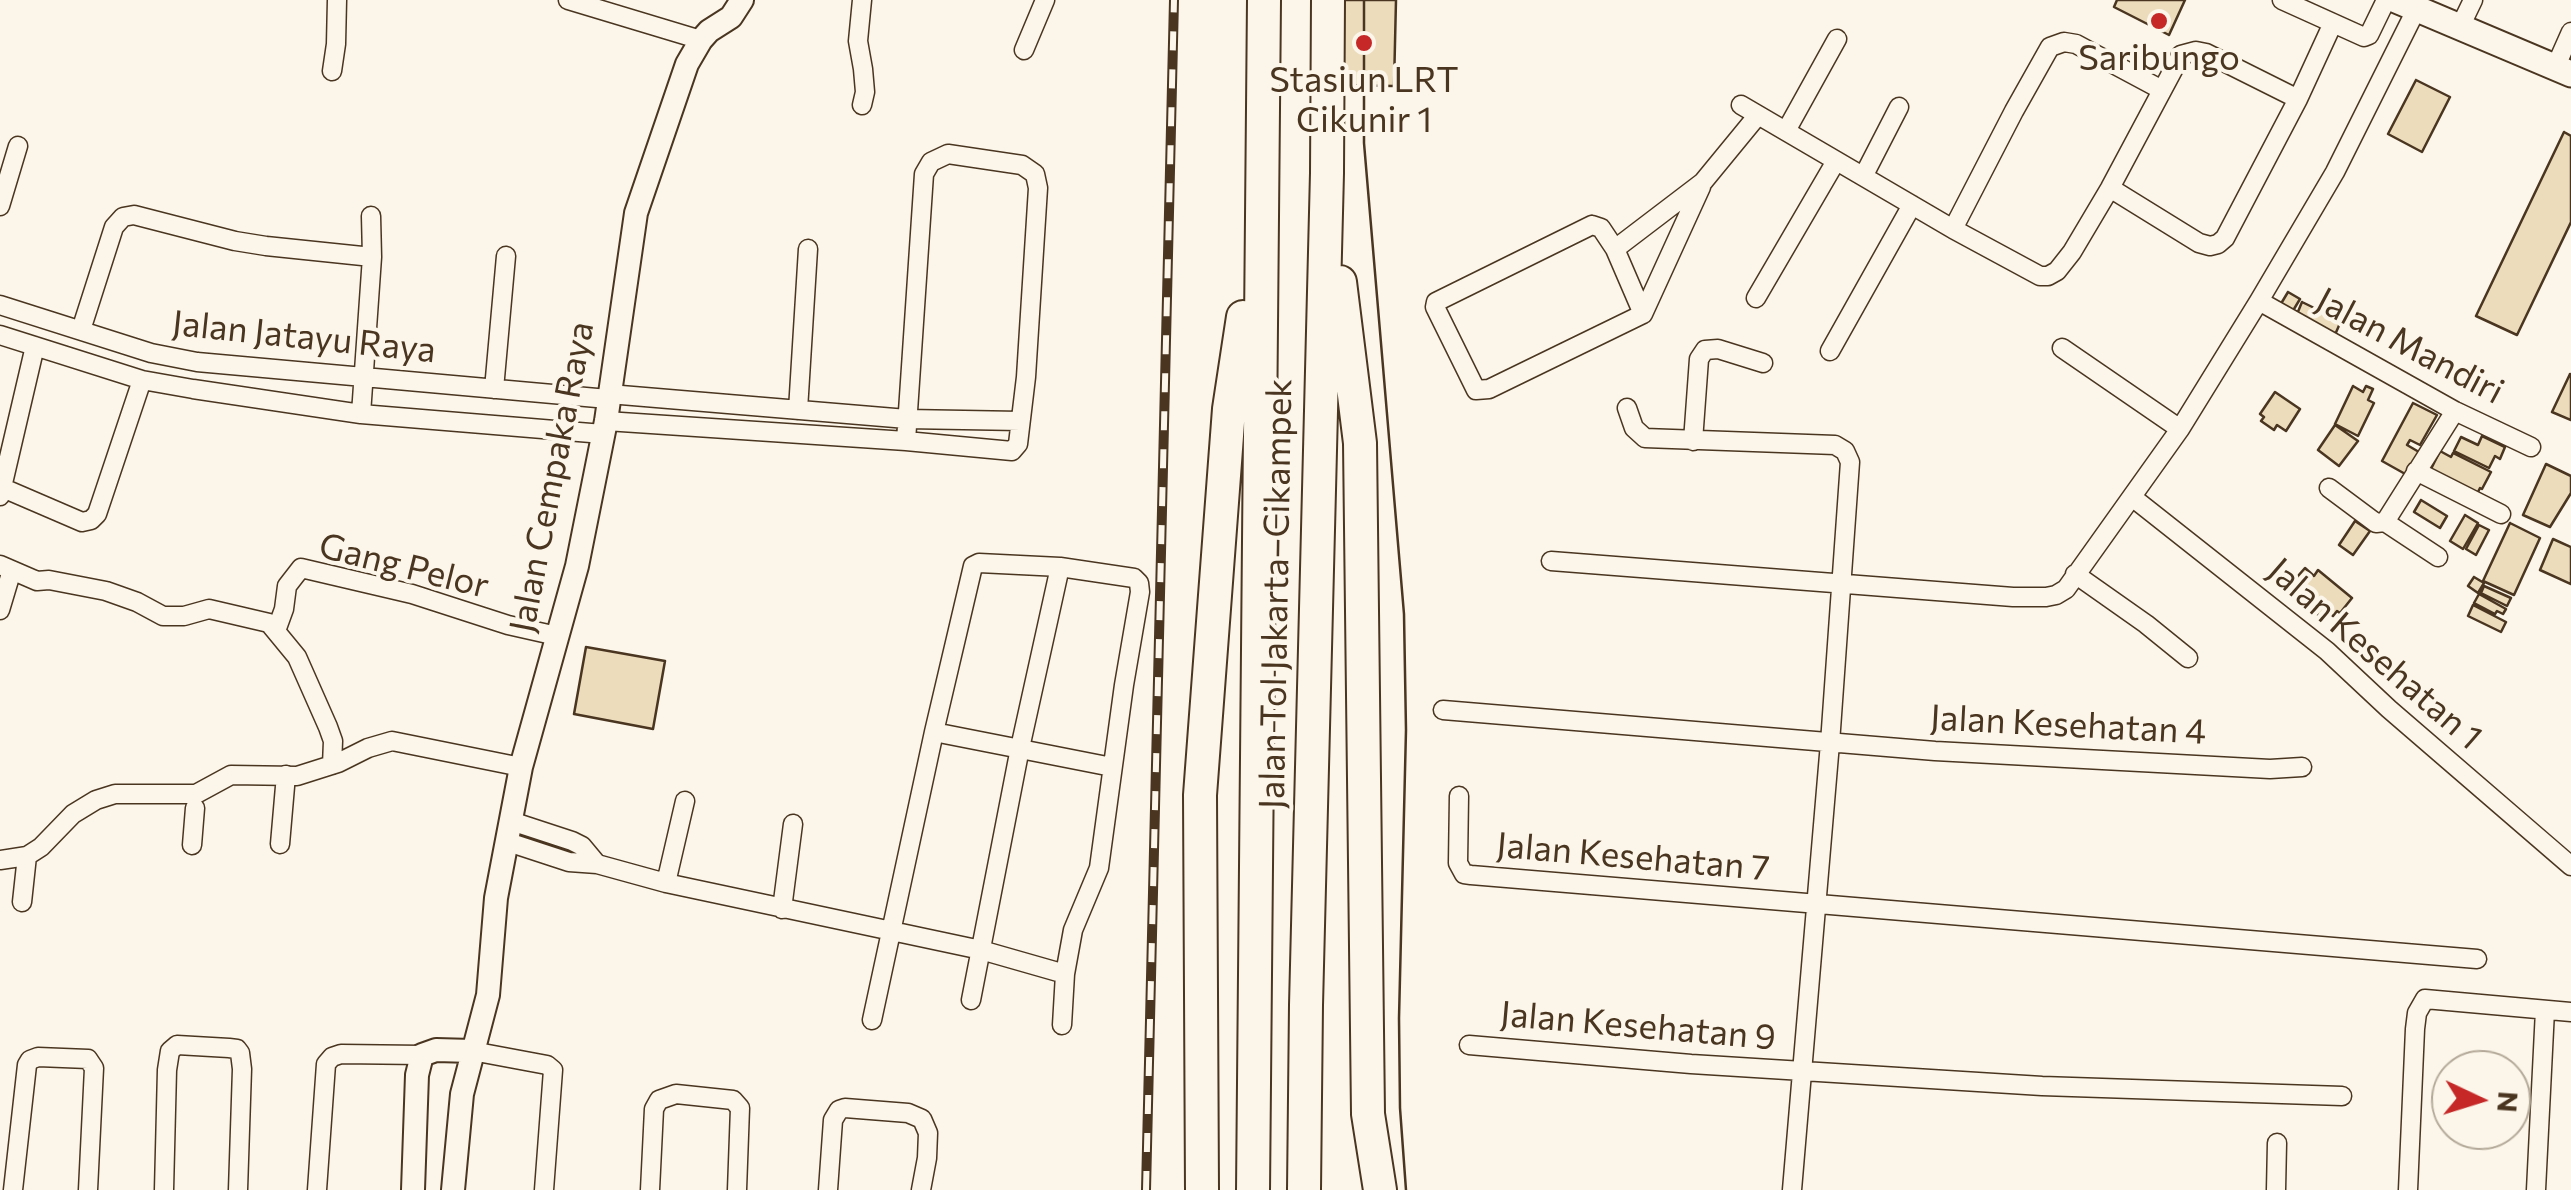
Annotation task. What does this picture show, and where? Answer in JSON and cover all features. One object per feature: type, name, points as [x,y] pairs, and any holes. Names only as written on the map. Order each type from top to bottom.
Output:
[{"type":"highway","name":"Jalan Tol Jakarta–Cikampek","points":[[1254,1190],[1264,0]]},
{"type":"highway","name":"Jalan Tol Jakarta–Cikampek","points":[[1304,1190],[1328,0]]},
{"type":"highway","points":[[1327,173],[1360,443],[1368,1114],[1380,1190]]},
{"type":"highway","points":[[1202,1190],[1201,781],[1229,410],[1261,190]]},
{"type":"main road","points":[[2406,4],[2563,71]]},
{"type":"street","points":[[332,70],[337,0]]},
{"type":"street","points":[[568,0],[700,40]]},
{"type":"street","name":"Jalan Cempaka Raya","points":[[453,1190],[462,1094],[488,994],[496,898],[521,768],[577,566],[606,412],[636,214],[687,64],[700,40],[731,17],[742,0]]},
{"type":"street","points":[[862,0],[858,41],[864,69],[862,105]]},
{"type":"street","points":[[1024,50],[1045,0]]},
{"type":"street","points":[[2282,0],[2364,36],[2369,35],[2386,0]]},
{"type":"street","points":[[2460,27],[2473,0]]},
{"type":"street","points":[[1551,561],[1842,584],[2056,595],[2066,588],[2180,428],[2335,172],[2406,4]]},
{"type":"street","points":[[2110,188],[2199,243],[2218,244],[2298,99],[2333,23]]},
{"type":"street","points":[[2563,71],[2570,32]]},
{"type":"street","points":[[1786,131],[1837,39]]},
{"type":"street","points":[[1953,229],[2050,47],[2064,42],[2076,44],[2162,90]]},
{"type":"street","points":[[1740,105],[1953,229],[2029,271],[2048,276],[2057,272],[2072,252],[2181,55],[2196,50],[2206,53],[2298,99]]},
{"type":"street","points":[[1864,175],[1899,108]]},
{"type":"street","points":[[1615,249],[1703,182],[1758,115]]},
{"type":"street","points":[[1,200],[18,146]]},
{"type":"street","points":[[606,412],[906,441],[1012,451],[1018,444],[1026,376],[1038,188],[1035,174],[1022,165],[948,154],[931,162],[924,174],[906,441]]},
{"type":"street","points":[[1756,298],[1836,161]]},
{"type":"street","points":[[1643,314],[1615,249],[1601,228],[1592,224],[1439,299],[1436,307],[1476,390],[1482,391],[1566,354],[1643,314],[1703,182]]},
{"type":"street","points":[[1830,351],[1912,205]]},
{"type":"street","points":[[81,330],[114,228],[123,217],[134,215],[266,246],[372,257]]},
{"type":"street","points":[[361,414],[372,257],[371,216]]},
{"type":"street","points":[[798,410],[808,248]]},
{"type":"street","points":[[494,389],[506,256]]},
{"type":"street","name":"Jalan Mandiri","points":[[2258,301],[2456,411],[2532,447]]},
{"type":"street","name":"Jalan Jatayu Raya","points":[[0,306],[197,362],[494,389],[606,412]]},
{"type":"street","name":"Jalan Jatayu Raya","points":[[0,335],[142,380],[361,414],[606,412]]},
{"type":"street","points":[[35,346],[2,492],[82,522],[97,514],[142,380]]},
{"type":"street","points":[[2062,348],[2180,428]]},
{"type":"street","points":[[1693,440],[1699,360],[1706,350],[1718,349],[1763,363]]},
{"type":"street","points":[[1627,408],[1634,428],[1645,438],[1835,445],[1845,451],[1850,462],[1792,1190]]},
{"type":"street","points":[[606,412],[798,410],[1020,421]]},
{"type":"street","points":[[2385,522],[2456,411]]},
{"type":"street","points":[[2416,471],[2501,514]]},
{"type":"street","points":[[2329,488],[2376,524],[2385,522],[2438,556]]},
{"type":"street","name":"Jalan Kesehatan 1","points":[[2132,497],[2327,652],[2571,866]]},
{"type":"street","points":[[872,1020],[934,732],[973,566],[979,563],[1060,568],[1134,578],[1139,583],[1099,868],[1073,930],[1062,1025]]},
{"type":"street","points":[[0,610],[6,567],[37,581],[96,588],[137,602],[162,616],[184,616],[209,609],[269,623],[297,657],[333,740],[332,765]]},
{"type":"street","name":"Gang Pelor","points":[[276,631],[287,586],[301,568],[412,594],[508,625],[557,636]]},
{"type":"street","points":[[971,1000],[1060,568]]},
{"type":"street","points":[[2075,574],[2188,658]]},
{"type":"street","name":"Jalan Kesehatan 4","points":[[1442,710],[2055,758],[2270,769],[2302,767]]},
{"type":"street","points":[[934,732],[1112,767]]},
{"type":"street","points":[[0,860],[28,856],[73,814],[115,794],[196,794],[231,775],[297,776],[392,742],[521,768]]},
{"type":"street","points":[[280,844],[286,776]]},
{"type":"street","name":"Jalan Kesehatan 7","points":[[1459,796],[1458,863],[1464,874],[1815,905]]},
{"type":"street","points":[[666,883],[684,801]]},
{"type":"street","points":[[192,845],[195,808]]},
{"type":"street","points":[[782,908],[794,824]]},
{"type":"street","points":[[509,832],[568,862],[597,864],[666,883],[981,950],[1065,974]]},
{"type":"street","points":[[509,832],[541,832],[582,846],[597,864]]},
{"type":"street","points":[[22,902],[28,856]]},
{"type":"street","points":[[1815,905],[2477,959]]},
{"type":"street","points":[[2408,1190],[2415,1029],[2425,999],[2571,1012]]},
{"type":"street","points":[[2536,1190],[2545,1010]]},
{"type":"street","points":[[164,1190],[168,1058],[177,1044],[237,1049],[240,1053],[238,1190]]},
{"type":"street","name":"Jalan Kesehatan 9","points":[[1469,1045],[1801,1072],[2042,1086],[2342,1096]]},
{"type":"street","points":[[317,1190],[326,1064],[332,1057],[422,1056],[436,1050],[472,1050],[549,1065],[553,1070],[544,1190]]},
{"type":"street","points":[[412,1190],[422,1056]]},
{"type":"street","points":[[14,1190],[27,1065],[38,1057],[90,1060],[94,1068],[88,1190]]},
{"type":"street","points":[[650,1190],[654,1109],[659,1100],[676,1094],[733,1100],[737,1104],[741,1121],[737,1190]]},
{"type":"street","points":[[828,1190],[833,1120],[845,1108],[908,1113],[922,1118],[928,1133],[922,1190]]},
{"type":"street","points":[[2276,1190],[2278,1143]]},
{"type":"building","name":"Stasiun LRT Cikunir 1","points":[[1333,0],[1396,0],[1394,86],[1332,85]]},
{"type":"building","name":"Saribungo","points":[[2117,0],[2185,0],[2169,35],[2114,7]]},
{"type":"building","points":[[2416,80],[2450,97],[2422,152],[2388,134]]},
{"type":"building","points":[[2564,132],[2571,136],[2571,222],[2517,335],[2476,316]]},
{"type":"building","points":[[2288,292],[2300,299],[2291,314],[2279,307]]},
{"type":"building","points":[[2302,302],[2341,321],[2334,337],[2295,319]]},
{"type":"building","points":[[2571,375],[2571,420],[2552,412]]},
{"type":"building","points":[[2353,386],[2363,392],[2366,386],[2373,389],[2368,400],[2374,403],[2358,436],[2335,424]]},
{"type":"building","points":[[2275,392],[2300,409],[2286,431],[2277,425],[2274,430],[2261,421],[2264,417],[2260,414]]},
{"type":"building","points":[[2413,403],[2437,415],[2420,445],[2410,440],[2407,445],[2419,452],[2407,475],[2382,461]]},
{"type":"building","points":[[2335,425],[2358,441],[2339,466],[2318,450]]},
{"type":"building","points":[[2482,436],[2505,447],[2500,459],[2495,456],[2489,468],[2454,451],[2461,437],[2478,445]]},
{"type":"building","points":[[2440,451],[2451,457],[2453,453],[2491,472],[2477,494],[2430,471]]},
{"type":"building","points":[[2546,464],[2571,476],[2571,493],[2550,527],[2523,515]]},
{"type":"building","points":[[2421,500],[2447,516],[2440,528],[2414,512]]},
{"type":"building","points":[[2465,515],[2478,523],[2463,549],[2450,541]]},
{"type":"building","points":[[2355,521],[2370,531],[2353,555],[2339,545]]},
{"type":"building","points":[[2510,523],[2540,538],[2514,595],[2483,581]]},
{"type":"building","points":[[2479,525],[2489,530],[2476,555],[2466,549]]},
{"type":"building","points":[[2553,539],[2571,547],[2571,584],[2540,570]]},
{"type":"building","points":[[2305,568],[2314,576],[2318,570],[2352,598],[2340,613],[2337,611],[2333,616],[2328,611],[2322,618],[2311,609],[2314,605],[2290,585]]},
{"type":"building","points":[[2474,577],[2484,583],[2478,593],[2468,586]]},
{"type":"building","points":[[2484,586],[2511,598],[2507,606],[2481,593]]},
{"type":"building","points":[[2479,594],[2506,609],[2503,614],[2474,603]]},
{"type":"building","points":[[2473,605],[2506,622],[2501,632],[2468,616]]},
{"type":"building","points":[[586,647],[665,661],[653,729],[574,714]]},
{"type":"tram line","points":[[1364,0],[1364,143],[1404,614],[1406,730],[1399,1018],[1406,1190]]},
{"type":"railway","points":[[1146,1190],[1174,0]]},
{"type":"place","name":"Saribungo","points":[[2159,21]]},
{"type":"place","name":"Stasiun LRT Cikunir 1","points":[[1364,43]]}]
